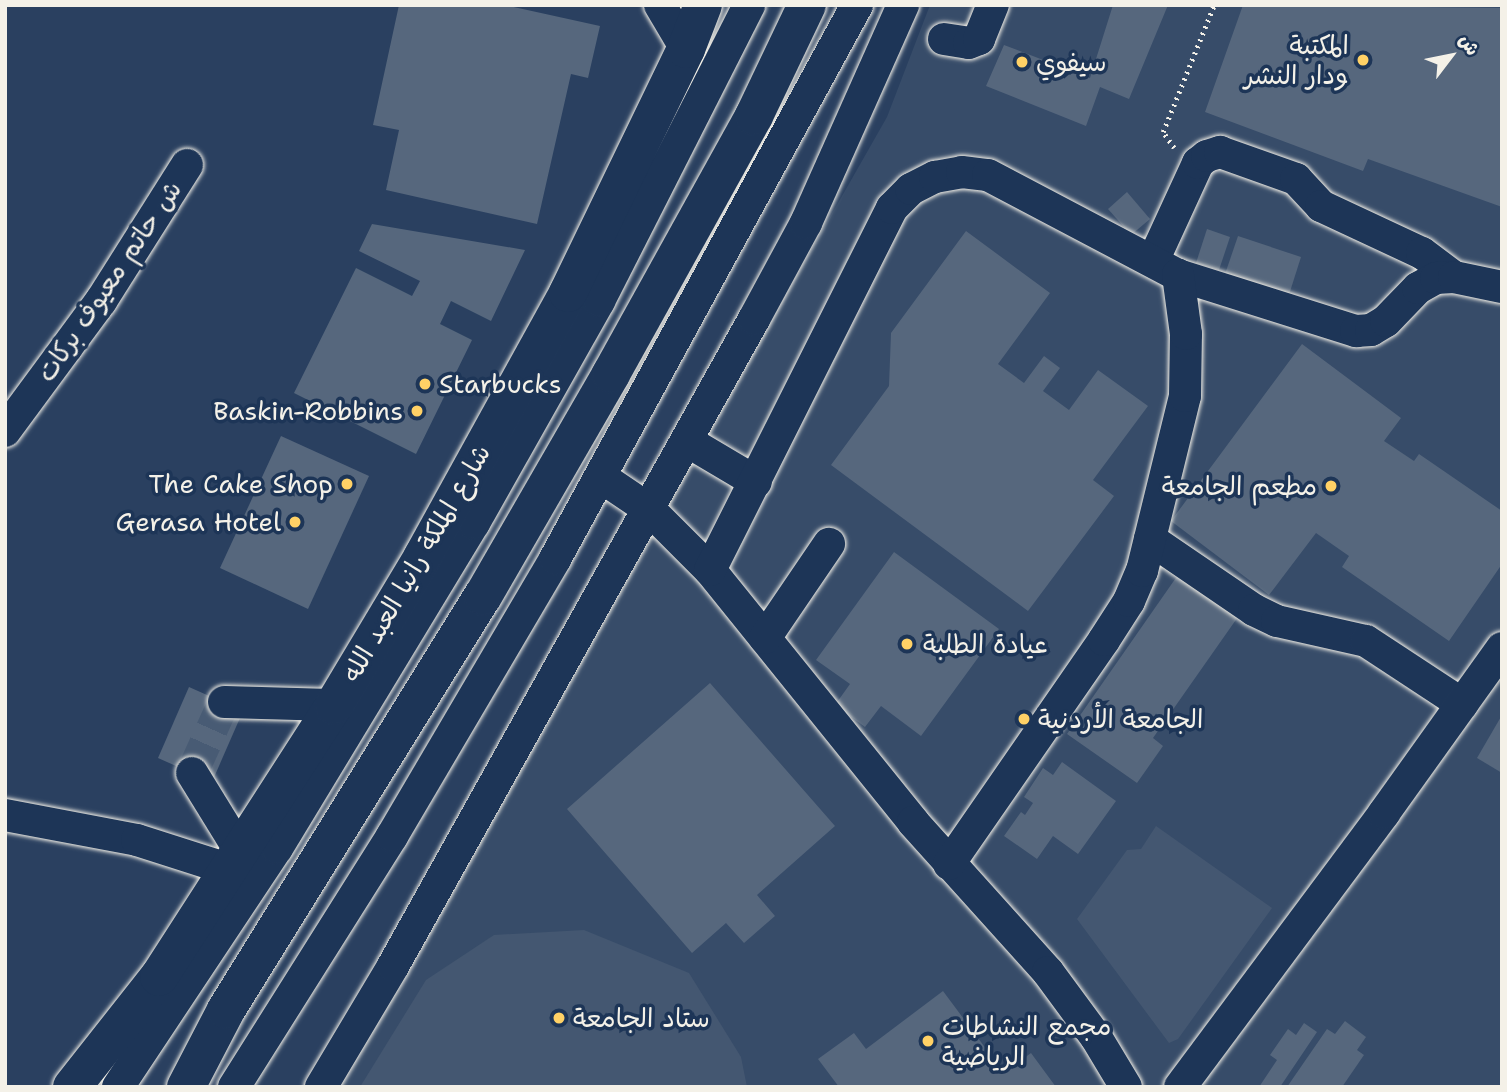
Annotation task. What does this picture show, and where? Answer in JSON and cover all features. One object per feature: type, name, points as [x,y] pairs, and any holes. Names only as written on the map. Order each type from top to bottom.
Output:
[{"type":"main road","name":"شارع الملكة رانيا العبد الله","points":[[72,1087],[159,977],[334,705],[423,556],[568,293],[686,49],[703,5]]},
{"type":"main road","points":[[186,1087],[226,1010],[483,596],[611,374],[754,116],[807,5]]},
{"type":"street","points":[[660,5],[686,49]]},
{"type":"street","points":[[118,1087],[277,848],[480,512],[599,301],[749,5]]},
{"type":"street","points":[[234,1087],[392,836],[601,477],[857,5]]},
{"type":"street","points":[[321,1087],[393,965],[517,739],[650,510],[806,223],[887,48],[903,5]]},
{"type":"street","points":[[944,39],[969,44],[979,39],[993,5]]},
{"type":"street","points":[[949,864],[1129,601],[1142,571],[1185,396],[1187,354],[1166,268],[1198,163],[1207,156],[1220,152],[1296,179],[1321,206],[1422,253],[1454,277]]},
{"type":"street","name":"ش حاتم معيوف بركات","points":[[5,431],[101,301],[187,164]]},
{"type":"street","points":[[710,570],[892,208],[911,189],[935,177],[962,172],[988,174],[1166,268],[1356,331],[1371,330],[1386,321],[1428,281],[1454,277],[1502,287]]},
{"type":"street","points":[[687,441],[756,482]]},
{"type":"street","points":[[601,477],[650,510],[710,570],[949,864],[1048,972],[1096,1037],[1126,1087]]},
{"type":"street","points":[[1150,539],[1254,610],[1278,621],[1366,641],[1462,704]]},
{"type":"street","points":[[765,638],[829,544]]},
{"type":"street","points":[[1180,1087],[1502,648]]},
{"type":"street","points":[[224,702],[334,705]]},
{"type":"street","points":[[192,773],[234,860]]},
{"type":"street","points":[[5,815],[234,860]]},
{"type":"path","points":[[1193,174],[1163,132],[1214,5]]},
{"type":"shaded area","name":"الجامعة الأردنية","points":[[930,5],[1502,5],[1502,1087],[335,1087],[887,117]]},
{"type":"shaded area","points":[[1156,826],[1272,908],[1178,1039],[1169,1043],[1077,919],[1127,850],[1141,849]]},
{"type":"shaded area","name":"ستاد الجامعة","points":[[584,930],[689,973],[741,1057],[747,1087],[360,1087],[426,980],[494,935]]},
{"type":"building","points":[[399,5],[505,5],[600,26],[588,78],[571,74],[537,224],[386,190],[399,130],[373,125]]},
{"type":"building","name":"سيفوي","points":[[1113,5],[1168,5],[1129,99],[1100,87],[1086,126],[986,86],[1004,45],[1090,78]]},
{"type":"building","name":"المكتبة ودار النشر","points":[[1243,5],[1502,8],[1502,207],[1368,159],[1363,171],[1205,112]]},
{"type":"building","points":[[1127,192],[1150,219],[1131,235],[1108,209]]},
{"type":"building","points":[[372,224],[525,250],[491,321],[451,301],[440,324],[472,340],[416,454],[294,393],[356,268],[412,296],[420,281],[359,251]]},
{"type":"building","points":[[1207,229],[1230,237],[1219,270],[1196,263]]},
{"type":"building","points":[[966,231],[1050,293],[998,364],[1024,383],[1044,356],[1060,368],[1043,391],[1069,410],[1098,370],[1148,406],[1093,480],[1114,496],[1028,611],[831,465],[889,386],[891,333]]},
{"type":"building","points":[[1238,236],[1301,257],[1287,301],[1223,280]]},
{"type":"building","name":"مطعم الجامعة","points":[[1302,344],[1401,418],[1384,441],[1414,461],[1419,454],[1502,511],[1502,564],[1449,641],[1342,567],[1349,556],[1316,533],[1269,595],[1171,521]]},
{"type":"building","name":"Gerasa Hotel","points":[[281,436],[369,476],[308,609],[220,568]]},
{"type":"building","name":"عيادة الطلبة","points":[[894,552],[999,629],[921,736],[881,706],[865,727],[835,705],[850,684],[816,660]]},
{"type":"building","points":[[1180,572],[1240,614],[1153,738],[1163,746],[1137,783],[1067,734]]},
{"type":"building","points":[[710,683],[835,826],[757,895],[775,916],[744,943],[726,923],[692,953],[567,809]]},
{"type":"building","points":[[189,687],[243,711],[212,782],[158,758]]},
{"type":"building","points":[[1502,715],[1502,773],[1477,758]]},
{"type":"building","points":[[1062,762],[1116,801],[1078,854],[1053,836],[1037,859],[1004,836],[1021,812],[1025,815],[1033,803],[1024,797],[1043,768],[1053,775]]},
{"type":"building","name":"مجمع النشاطات الرياضية","points":[[943,991],[1004,1073],[1031,1053],[1056,1087],[839,1087],[818,1059],[854,1033],[866,1049]]},
{"type":"building","points":[[1345,1021],[1366,1037],[1357,1050],[1364,1055],[1342,1087],[1287,1087],[1327,1029],[1335,1034]]},
{"type":"building","points":[[1304,1023],[1317,1032],[1280,1087],[1259,1087],[1277,1060],[1270,1055],[1288,1029],[1296,1035]]},
{"type":"tunnel","points":[[192,773],[224,702]]},
{"type":"place","name":"المكتبة ودار النشر","points":[[1363,60]]},
{"type":"place","name":"سيفوي","points":[[1022,62]]},
{"type":"place","name":"Starbucks","points":[[425,384]]},
{"type":"place","name":"Baskin-Robbins","points":[[417,411]]},
{"type":"place","name":"The Cake Shop","points":[[347,484]]},
{"type":"place","name":"مطعم الجامعة","points":[[1331,486]]},
{"type":"place","name":"Gerasa Hotel","points":[[295,522]]},
{"type":"place","name":"عيادة الطلبة","points":[[907,644]]},
{"type":"place","name":"الجامعة الأردنية","points":[[1024,719]]},
{"type":"place","name":"ستاد الجامعة","points":[[559,1018]]},
{"type":"place","name":"مجمع النشاطات الرياضية","points":[[928,1041]]}]
